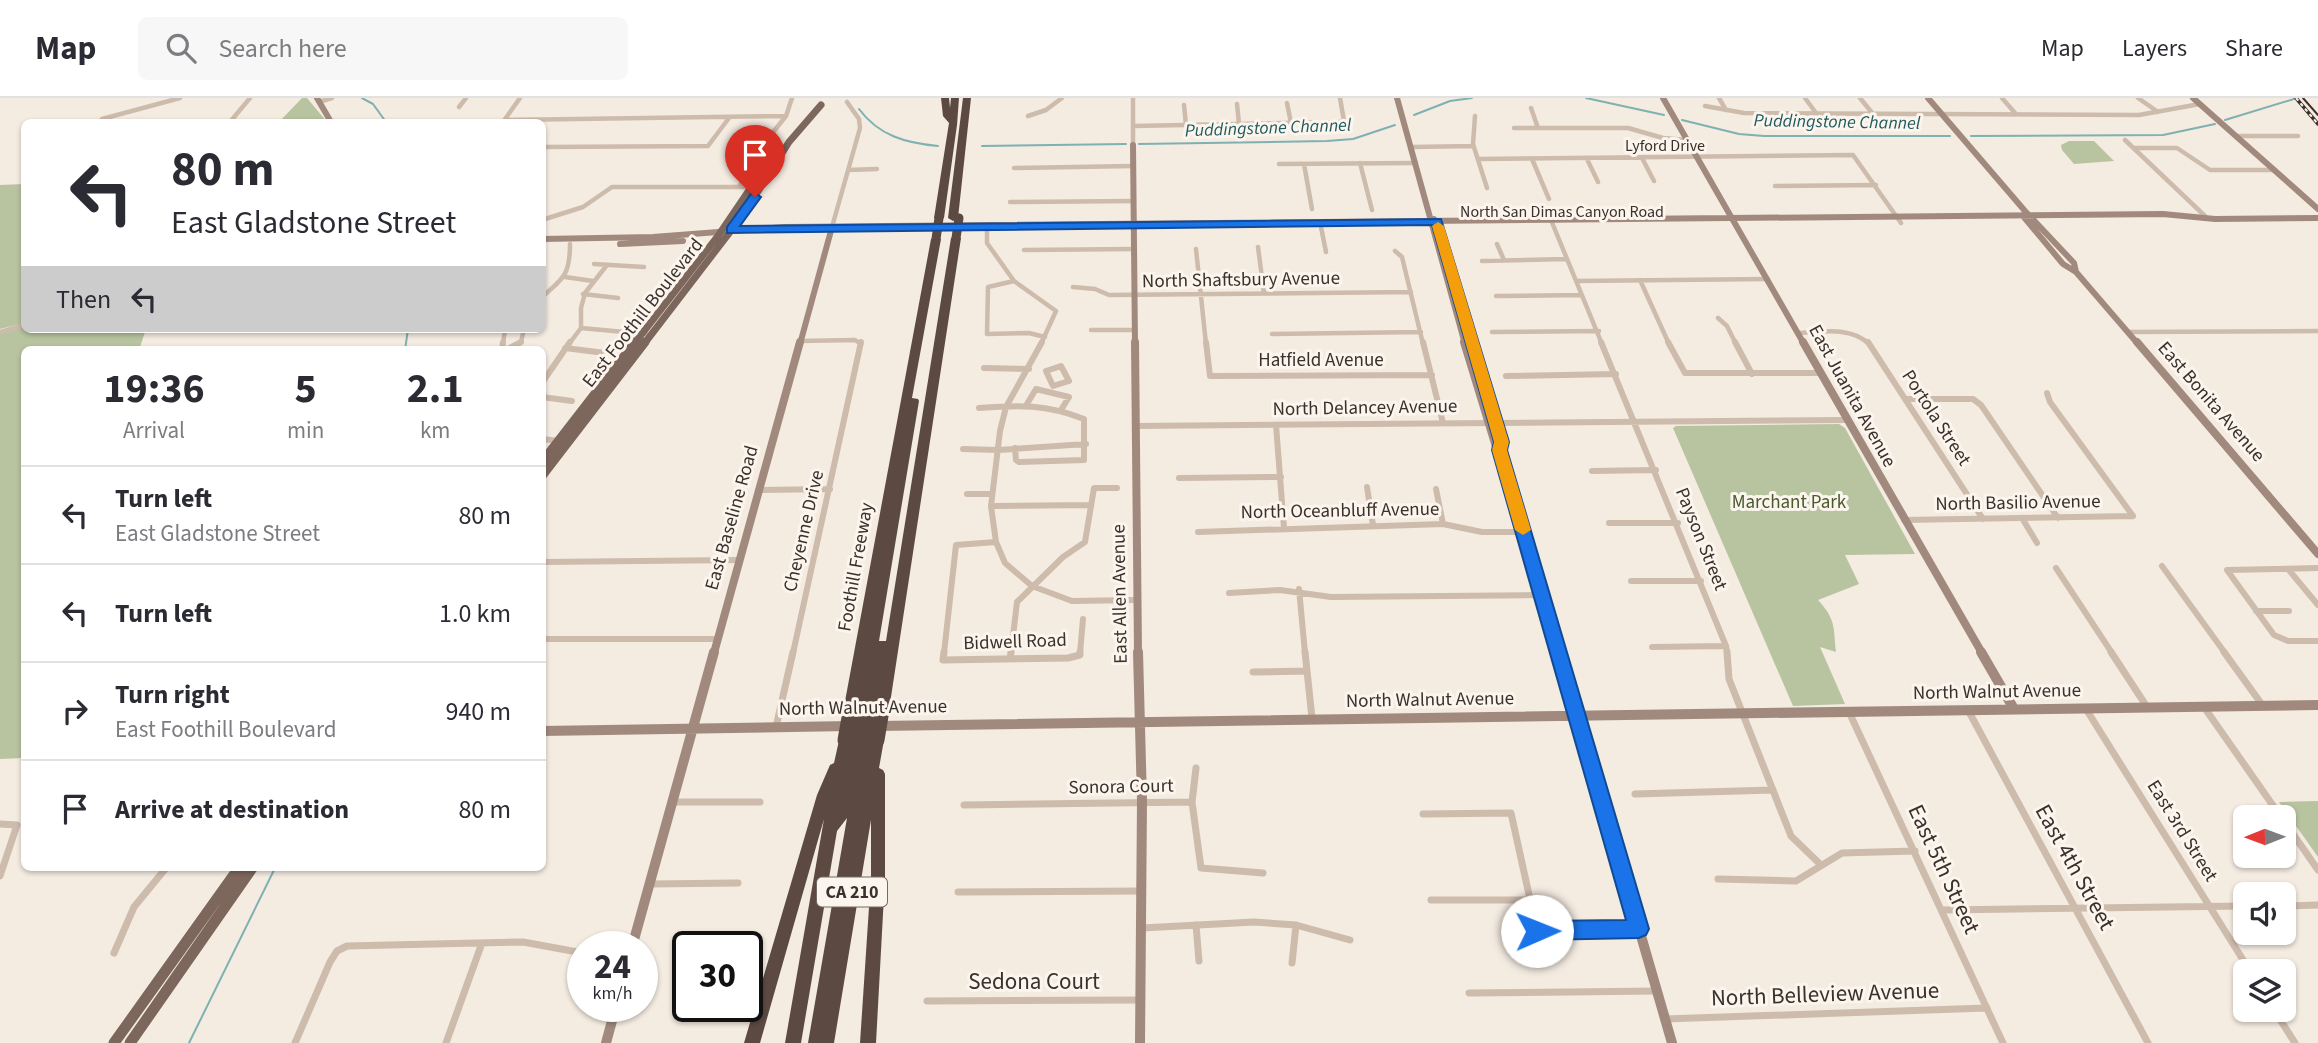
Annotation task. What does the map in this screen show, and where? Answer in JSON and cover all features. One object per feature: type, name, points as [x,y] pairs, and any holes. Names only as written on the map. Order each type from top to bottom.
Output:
[{"type":"highway","points":[[945,98],[947,116],[953,125]]},
{"type":"highway","name":"Foothill Freeway","points":[[793,1043],[830,828],[866,711],[955,180],[958,158],[953,125],[955,98]]},
{"type":"highway","points":[[958,158],[960,98]]},
{"type":"highway","points":[[949,218],[969,98]]},
{"type":"highway","name":"Foothill Freeway","points":[[946,238],[949,218]]},
{"type":"highway","points":[[816,1043],[858,743],[909,488],[917,474],[949,279],[944,275],[946,238]]},
{"type":"highway","points":[[752,1043],[824,795],[858,743]]},
{"type":"highway","points":[[858,743],[878,877],[868,1043]]},
{"type":"highway","name":"Foothill Freeway","points":[[826,1043],[858,743]]},
{"type":"main road","points":[[1397,98],[1492,423],[1493,443],[1499,450],[1524,532],[1672,1043]]},
{"type":"main road","name":"East Juanita Avenue","points":[[1662,98],[2014,709]]},
{"type":"main road","name":"East Bonita Avenue","points":[[1928,98],[2029,217],[2063,264],[2076,272],[2318,554]]},
{"type":"main road","points":[[2193,98],[2275,170],[2318,213]]},
{"type":"main road","points":[[318,100],[329,119]]},
{"type":"main road","name":"East Foothill Boulevard","points":[[725,233],[752,187],[778,153],[824,102]]},
{"type":"main road","name":"East Allen Avenue","points":[[1133,145],[1137,600],[1142,721],[1140,1043]]},
{"type":"main road","name":"East Foothill Boulevard","points":[[546,470],[563,442],[725,233],[778,153]]},
{"type":"main road","name":"North San Dimas Canyon Road","points":[[725,233],[831,229],[1433,222],[2029,217],[2168,220],[2174,217],[2206,216],[2215,219],[2318,213]]},
{"type":"main road","name":"East Baseline Road","points":[[637,931],[831,229]]},
{"type":"main road","points":[[546,242],[725,233]]},
{"type":"main road","points":[[546,242],[647,244],[725,233]]},
{"type":"main road","name":"East Foothill Boulevard","points":[[546,459],[563,442]]},
{"type":"main road","name":"North Walnut Avenue","points":[[546,730],[2318,705]]},
{"type":"main road","points":[[114,1043],[237,871]]},
{"type":"main road","points":[[130,1043],[250,871]]},
{"type":"main road","points":[[606,1043],[612,1022]]},
{"type":"street","points":[[102,119],[180,98]]},
{"type":"street","points":[[232,119],[250,98]]},
{"type":"street","points":[[318,100],[332,98]]},
{"type":"street","points":[[459,107],[466,98]]},
{"type":"street","points":[[505,119],[520,98]]},
{"type":"street","points":[[739,187],[762,153],[766,141],[786,116],[792,98]]},
{"type":"street","points":[[1028,116],[1046,110],[1062,98]]},
{"type":"street","points":[[1133,98],[1133,145]]},
{"type":"street","points":[[1133,126],[1344,121],[1340,98]]},
{"type":"street","points":[[1719,98],[1726,110]]},
{"type":"street","points":[[1805,98],[1816,113]]},
{"type":"street","points":[[1860,98],[1873,114]]},
{"type":"street","points":[[2002,98],[2015,113]]},
{"type":"street","points":[[2138,98],[2158,112]]},
{"type":"street","name":"East Baseline Road","points":[[831,229],[860,123],[847,103]]},
{"type":"street","points":[[1287,103],[1291,123]]},
{"type":"street","points":[[1237,104],[1239,124]]},
{"type":"street","points":[[1705,106],[1744,113],[2139,115],[2200,104]]},
{"type":"street","points":[[1184,105],[1186,125]]},
{"type":"street","points":[[1531,108],[1538,128]]},
{"type":"street","points":[[546,120],[786,116]]},
{"type":"street","points":[[1475,116],[1477,127],[1472,137],[1473,146],[1487,188]]},
{"type":"street","points":[[546,147],[708,146],[729,118]]},
{"type":"street","points":[[1514,128],[1628,128],[1663,138],[1686,140]]},
{"type":"street","points":[[2236,136],[2298,136]]},
{"type":"street","points":[[2125,140],[2206,216]]},
{"type":"street","points":[[1412,147],[1473,146]]},
{"type":"street","points":[[2134,148],[2177,148],[2210,170],[2275,170]]},
{"type":"street","points":[[762,153],[778,153]]},
{"type":"street","name":"Lyford Drive","points":[[1478,159],[1853,155],[1875,186]]},
{"type":"street","points":[[1642,158],[1654,181]]},
{"type":"street","points":[[1532,159],[1549,199]]},
{"type":"street","points":[[1587,159],[1598,181]]},
{"type":"street","points":[[1360,163],[1372,210]]},
{"type":"street","points":[[1279,164],[1416,163]]},
{"type":"street","points":[[1304,164],[1312,209]]},
{"type":"street","points":[[1014,168],[1133,166]]},
{"type":"street","points":[[848,170],[877,169]]},
{"type":"street","points":[[1775,186],[1875,186],[1899,220]]},
{"type":"street","points":[[546,219],[583,207],[612,187],[752,187]]},
{"type":"street","points":[[1010,202],[1134,201]]},
{"type":"street","name":"Payson Street","points":[[1552,223],[1701,580],[1726,646],[1729,679],[1791,836],[1821,865]]},
{"type":"street","points":[[1320,225],[1326,253]]},
{"type":"street","points":[[987,228],[987,243],[1014,281],[1056,311],[1045,337],[1006,407],[1000,431],[991,506],[996,542],[1005,563],[1032,586],[1072,601],[1137,600]]},
{"type":"street","points":[[546,294],[565,277],[570,265],[570,244]]},
{"type":"street","points":[[1497,244],[1504,260]]},
{"type":"street","points":[[1258,247],[1264,293]]},
{"type":"street","points":[[1024,250],[1134,249]]},
{"type":"street","points":[[1196,249],[1203,294]]},
{"type":"street","points":[[1395,251],[1402,257],[1443,423]]},
{"type":"street","points":[[1482,261],[1567,259]]},
{"type":"street","points":[[594,264],[644,267]]},
{"type":"street","points":[[546,377],[581,328],[580,302],[583,294],[607,265]]},
{"type":"street","points":[[565,277],[593,281]]},
{"type":"street","points":[[1576,281],[1768,279]]},
{"type":"street","points":[[1640,280],[1685,373],[1821,373]]},
{"type":"street","points":[[1014,281],[989,286],[986,334],[1029,333],[1045,337]]},
{"type":"street","name":"North Shaftsbury Avenue","points":[[1073,287],[1095,289],[1109,295],[1134,296],[1411,292]]},
{"type":"street","points":[[583,294],[618,298]]},
{"type":"street","name":"Hatfield Avenue","points":[[1203,294],[1210,376],[1432,376]]},
{"type":"street","points":[[1496,296],[1581,295]]},
{"type":"street","points":[[1717,318],[1727,326],[1752,374]]},
{"type":"street","points":[[0,332],[21,326]]},
{"type":"street","points":[[581,328],[645,334]]},
{"type":"street","points":[[1091,330],[1135,330]]},
{"type":"street","points":[[1492,332],[1599,331]]},
{"type":"street","points":[[2128,332],[2318,331]]},
{"type":"street","points":[[1272,334],[1421,332]]},
{"type":"street","name":"Portola Street","points":[[1798,333],[1850,332],[1861,335],[1868,342],[1983,519]]},
{"type":"street","points":[[512,346],[521,342],[523,333]]},
{"type":"street","name":"Cheyenne Drive","points":[[776,727],[861,342],[800,341]]},
{"type":"street","points":[[565,348],[604,353]]},
{"type":"street","points":[[984,368],[1028,369]]},
{"type":"street","points":[[1506,376],[1616,374]]},
{"type":"street","points":[[1054,386],[1055,394]]},
{"type":"street","points":[[1027,404],[1037,389],[1069,397],[1061,410]]},
{"type":"street","name":"North Basilio Avenue","points":[[1904,520],[2133,516],[2050,402],[2047,393]]},
{"type":"street","points":[[546,398],[572,401]]},
{"type":"street","points":[[1905,399],[1973,399],[1980,405],[2058,518]]},
{"type":"street","points":[[979,408],[1027,404],[1061,410],[1084,419],[1084,460],[1019,462],[1016,460],[1015,448]]},
{"type":"street","name":"North Delancey Avenue","points":[[1135,426],[1847,420]]},
{"type":"street","points":[[1276,425],[1284,528]]},
{"type":"street","points":[[546,440],[563,442]]},
{"type":"street","points":[[963,449],[998,450],[1086,444]]},
{"type":"street","points":[[1592,471],[1656,470]]},
{"type":"street","points":[[1179,478],[1281,477]]},
{"type":"street","points":[[1367,487],[1373,525]]},
{"type":"street","points":[[1010,659],[1017,602],[1063,557],[1085,542],[1089,505],[1094,488],[1117,488]]},
{"type":"street","points":[[758,490],[830,489]]},
{"type":"street","points":[[1436,489],[1443,524]]},
{"type":"street","points":[[967,495],[992,494]]},
{"type":"street","points":[[991,506],[1089,505]]},
{"type":"street","points":[[2022,519],[2037,543]]},
{"type":"street","points":[[1609,523],[1678,523]]},
{"type":"street","name":"North Oceanbluff Avenue","points":[[1198,532],[1443,524],[1482,532],[1524,532]]},
{"type":"street","name":"Bidwell Road","points":[[996,542],[956,545],[943,660],[1068,658],[1080,655],[1083,619]]},
{"type":"street","points":[[546,562],[738,560]]},
{"type":"street","points":[[2162,566],[2263,706]]},
{"type":"street","points":[[2056,568],[2147,707]]},
{"type":"street","points":[[2318,568],[2227,570],[2274,635],[2282,639],[2318,641]]},
{"type":"street","points":[[2288,569],[2318,605]]},
{"type":"street","points":[[1631,582],[1701,580]]},
{"type":"street","points":[[1229,593],[1276,588],[1298,589],[1331,597],[1542,595]]},
{"type":"street","points":[[1298,589],[1312,718]]},
{"type":"street","points":[[2256,611],[2289,611]]},
{"type":"street","points":[[546,639],[717,639]]},
{"type":"street","points":[[1652,647],[1726,646]]},
{"type":"street","points":[[1252,672],[1306,671]]},
{"type":"street","points":[[2204,706],[2273,805]]},
{"type":"street","name":"East 3rd Street","points":[[2086,708],[2242,959]]},
{"type":"street","name":"East 4th Street","points":[[1968,710],[2148,1043]]},
{"type":"street","name":"East 5th Street","points":[[1849,712],[2003,1043]]},
{"type":"street","points":[[1192,802],[1196,768]]},
{"type":"street","points":[[1635,794],[1773,790]]},
{"type":"street","points":[[673,802],[760,802]]},
{"type":"street","name":"Sonora Court","points":[[964,805],[1192,802],[1201,869],[1263,873]]},
{"type":"street","points":[[1423,814],[1511,813],[1537,931],[1639,929]]},
{"type":"street","points":[[0,824],[17,825],[0,876]]},
{"type":"street","points":[[2296,838],[2318,870]]},
{"type":"street","points":[[1718,879],[1796,881],[1842,853],[1915,851]]},
{"type":"street","points":[[114,953],[124,922],[134,905],[163,871]]},
{"type":"street","points":[[650,884],[738,883]]},
{"type":"street","points":[[958,892],[1142,891]]},
{"type":"street","points":[[1431,900],[1529,900]]},
{"type":"street","points":[[2296,906],[2318,905]]},
{"type":"street","points":[[1942,910],[2233,906]]},
{"type":"street","points":[[1142,928],[1254,922],[1296,925],[1350,940]]},
{"type":"street","points":[[1196,925],[1199,961]]},
{"type":"street","points":[[1292,963],[1296,925]]},
{"type":"street","points":[[295,1043],[337,951],[347,946],[523,942],[567,950]]},
{"type":"street","points":[[446,1043],[482,943]]},
{"type":"street","points":[[1469,993],[1657,991]]},
{"type":"street","name":"Sedona Court","points":[[927,1001],[1141,1000]]},
{"type":"street","name":"North Belleview Avenue","points":[[1665,1019],[1987,1008]]},
{"type":"street","points":[[2282,1022],[2295,1043]]},
{"type":"green space","points":[[302,98],[307,98],[324,119],[282,119]]},
{"type":"green space","points":[[2069,141],[2094,141],[2114,161],[2074,164],[2062,150],[2061,145]]},
{"type":"green space","points":[[21,184],[21,324],[0,329],[0,185]]},
{"type":"green space","points":[[21,328],[21,333],[145,333],[140,346],[21,346],[21,758],[0,759],[0,334]]},
{"type":"green space","name":"Marchant Park","points":[[1839,424],[1845,428],[1915,554],[1845,555],[1859,584],[1818,600],[1831,619],[1836,652],[1820,647],[1845,704],[1793,706],[1673,428]]},
{"type":"green space","points":[[2318,801],[2318,857],[2296,826],[2296,805],[2281,805],[2279,802]]},
{"type":"waterway","points":[[362,98],[373,104],[384,119]]},
{"type":"waterway","name":"Puddingstone Channel","points":[[1414,115],[1450,101],[1472,98]]},
{"type":"waterway","name":"Puddingstone Channel","points":[[1586,98],[1664,115]]},
{"type":"waterway","name":"Puddingstone Channel","points":[[2225,120],[2294,99]]},
{"type":"waterway","name":"Puddingstone Channel","points":[[859,109],[884,132],[915,143],[938,146]]},
{"type":"waterway","name":"Puddingstone Channel","points":[[1682,120],[1739,134],[1764,136],[1950,136]]},
{"type":"waterway","name":"Puddingstone Channel","points":[[1971,136],[2163,135],[2215,124]]},
{"type":"waterway","name":"Puddingstone Channel","points":[[1139,144],[1327,141],[1353,139],[1395,125]]},
{"type":"waterway","name":"Puddingstone Channel","points":[[982,146],[1126,144]]},
{"type":"waterway","points":[[406,346],[407,333]]},
{"type":"waterway","points":[[189,1043],[274,871]]},
{"type":"tram line","points":[[2303,98],[2318,115]]},
{"type":"railway","points":[[2296,98],[2318,124]]},
{"type":"slow traffic","points":[[1438,226],[1502,442],[1499,450],[1523,530]]},
{"type":"route","points":[[755,197],[731,230],[785,227],[1437,221],[1502,442],[1499,450],[1639,929],[1537,931]]}]
